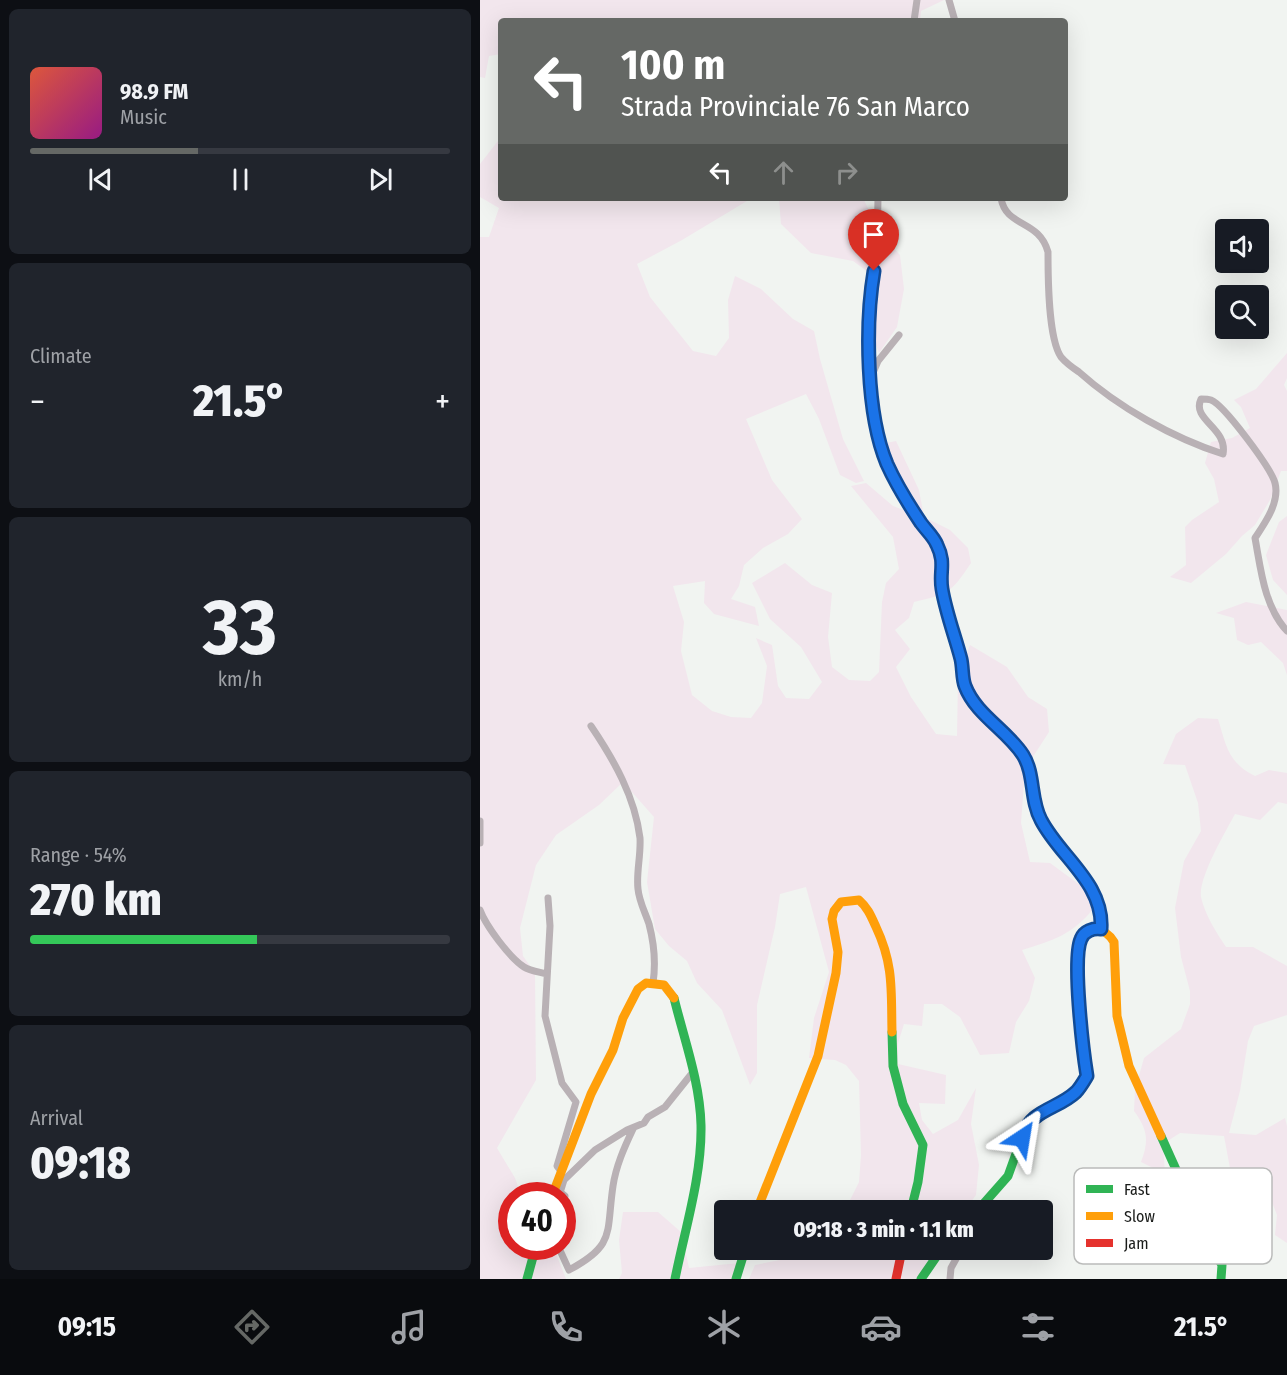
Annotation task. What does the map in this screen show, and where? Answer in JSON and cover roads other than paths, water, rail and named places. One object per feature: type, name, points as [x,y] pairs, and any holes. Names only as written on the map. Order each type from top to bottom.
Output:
[{"type":"street","points":[[914,18],[917,0]]},
{"type":"street","points":[[949,0],[954,18]]},
{"type":"street","points":[[878,201],[878,250],[870,291],[871,379],[877,434],[887,464],[921,523],[937,544],[944,565],[941,585],[944,601],[962,661],[965,686],[977,706],[1003,730],[1025,757],[1040,820],[1089,885],[1097,905],[1101,929]]},
{"type":"street","points":[[1001,201],[1002,206],[1011,217],[1035,230],[1045,240],[1048,252],[1052,330],[1061,357],[1093,385],[1146,419],[1186,441],[1223,454],[1224,447],[1218,431],[1200,414],[1198,405],[1201,399],[1211,400],[1227,412],[1260,457],[1275,483],[1274,503],[1269,516],[1255,538],[1268,601],[1279,622],[1287,631]]},
{"type":"street","points":[[871,379],[878,361],[899,335]]},
{"type":"street","points":[[591,726],[618,770],[635,810],[641,861],[638,888],[654,953],[656,966],[653,983]]},
{"type":"street","points":[[480,821],[480,843]]},
{"type":"street","points":[[548,898],[550,926],[545,1016],[562,1083],[576,1102],[557,1166],[561,1171]]},
{"type":"street","points":[[762,1200],[818,1056],[836,973],[838,952],[832,919],[834,911],[841,902],[852,899],[862,902],[867,907],[887,950],[891,968],[893,1066],[903,1104],[923,1145],[913,1200]]},
{"type":"street","points":[[480,910],[483,920],[525,968],[547,974]]},
{"type":"street","points":[[987,1200],[1008,1176],[1026,1126],[1040,1111],[1076,1092],[1087,1076],[1082,1050],[1078,953],[1080,939],[1091,930],[1101,929],[1108,933],[1114,942],[1117,1016],[1129,1066],[1175,1168]]},
{"type":"street","points":[[559,1182],[561,1171],[586,1105],[613,1050],[632,998],[640,986],[653,983],[664,985],[673,994],[693,1072],[701,1123],[699,1160],[675,1279]]},
{"type":"street","points":[[563,1182],[595,1150],[627,1130],[633,1129],[669,1104],[693,1072]]},
{"type":"street","points":[[564,1260],[569,1270],[591,1258],[600,1249],[608,1234],[613,1185],[619,1158],[633,1129]]},
{"type":"street","points":[[527,1279],[532,1260]]},
{"type":"street","points":[[736,1279],[742,1260]]},
{"type":"street","points":[[896,1279],[901,1260]]},
{"type":"street","points":[[921,1279],[934,1260]]},
{"type":"street","points":[[950,1279],[951,1268],[955,1260]]},
{"type":"street","points":[[1221,1264],[1221,1279]]}]
